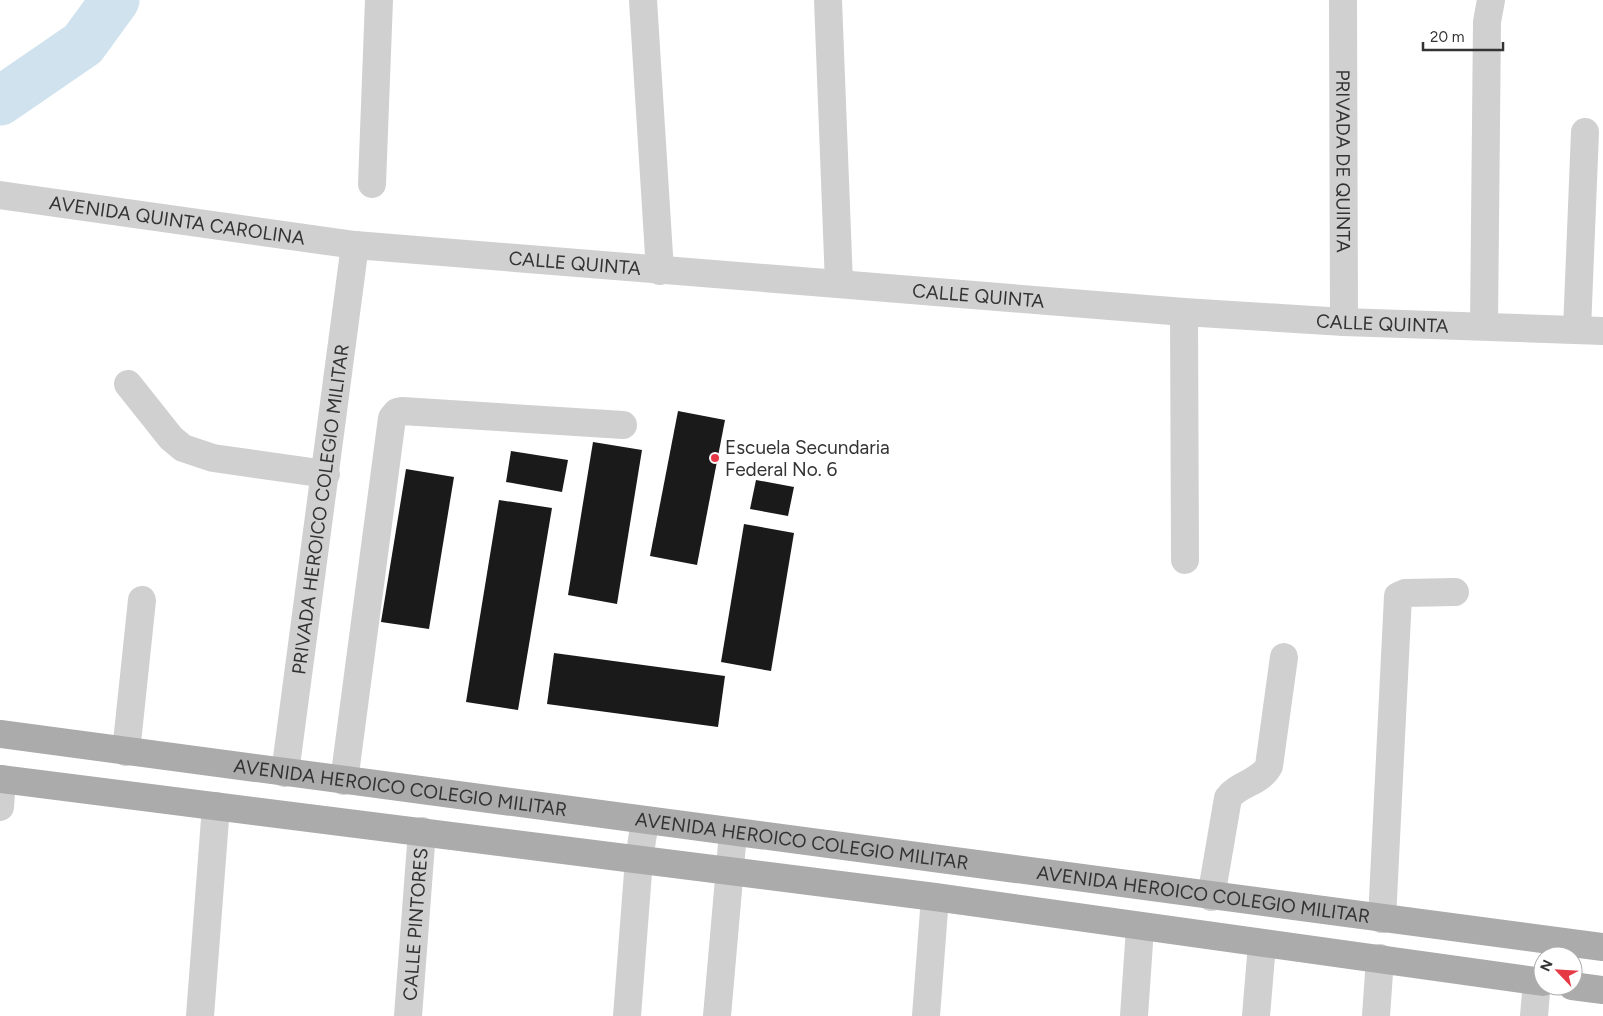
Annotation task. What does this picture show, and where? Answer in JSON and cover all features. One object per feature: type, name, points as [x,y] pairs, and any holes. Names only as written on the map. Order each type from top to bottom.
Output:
[{"type":"main road","name":"AVENIDA HEROICO COLEGIO MILITAR","points":[[0,734],[1382,920],[1603,947]]},
{"type":"main road","name":"AVENIDA HEROICO COLEGIO MILITAR","points":[[1,779],[935,897],[1140,928],[1380,958],[1533,981]]},
{"type":"main road","points":[[1583,987],[1603,990]]},
{"type":"street","points":[[372,184],[379,0]]},
{"type":"street","points":[[643,0],[660,271]]},
{"type":"street","points":[[828,0],[839,284]]},
{"type":"street","name":"PRIVADA DE QUINTA","points":[[1343,0],[1344,322]]},
{"type":"street","points":[[1484,325],[1487,22],[1491,0]]},
{"type":"street","points":[[1585,132],[1590,330]]},
{"type":"street","name":"AVENIDA QUINTA CAROLINA","points":[[0,195],[355,245]]},
{"type":"street","name":"CALLE QUINTA","points":[[355,245],[1184,312],[1344,322],[1484,325],[1590,330]]},
{"type":"street","name":"PRIVADA HEROICO COLEGIO MILITAR","points":[[285,773],[355,245]]},
{"type":"street","points":[[1184,312],[1185,560]]},
{"type":"street","points":[[128,384],[171,438],[183,448],[213,458],[326,474]]},
{"type":"street","points":[[344,781],[392,418],[397,412],[402,411],[623,424]]},
{"type":"street","points":[[1382,920],[1398,596],[1405,593],[1455,592]]},
{"type":"street","points":[[126,752],[142,600]]},
{"type":"street","points":[[1211,897],[1228,798],[1232,792],[1261,778],[1270,766],[1284,657]]},
{"type":"street","points":[[0,807],[1,779]]},
{"type":"street","points":[[200,1016],[216,806]]},
{"type":"street","points":[[627,1016],[645,821]]},
{"type":"street","name":"CALLE PINTORES","points":[[408,1016],[422,831]]},
{"type":"street","points":[[717,1016],[733,833]]},
{"type":"street","points":[[926,1016],[935,897]]},
{"type":"street","points":[[1134,1016],[1140,928]]},
{"type":"street","points":[[1256,1016],[1262,944]]},
{"type":"street","points":[[1376,1016],[1380,958]]},
{"type":"street","points":[[1534,1016],[1538,996]]},
{"type":"building","name":"Escuela Secundaria Federal No. 6","points":[[678,411],[725,420],[697,565],[650,556]]},
{"type":"building","points":[[593,442],[642,450],[617,604],[568,595]]},
{"type":"building","points":[[511,451],[568,460],[562,492],[506,482]]},
{"type":"building","points":[[406,469],[454,477],[429,629],[381,622]]},
{"type":"building","name":"Escuela Secundaria Federal No. 6","points":[[756,480],[794,487],[788,516],[750,509]]},
{"type":"building","points":[[499,500],[552,508],[518,710],[466,702]]},
{"type":"building","name":"Escuela Secundaria Federal No. 6","points":[[744,524],[794,533],[771,671],[721,662]]},
{"type":"building","points":[[554,653],[725,676],[718,727],[547,704]]},
{"type":"waterway","points":[[0,101],[83,44],[115,0]]},
{"type":"place","name":"Escuela Secundaria Federal No. 6","points":[[715,458]]}]
